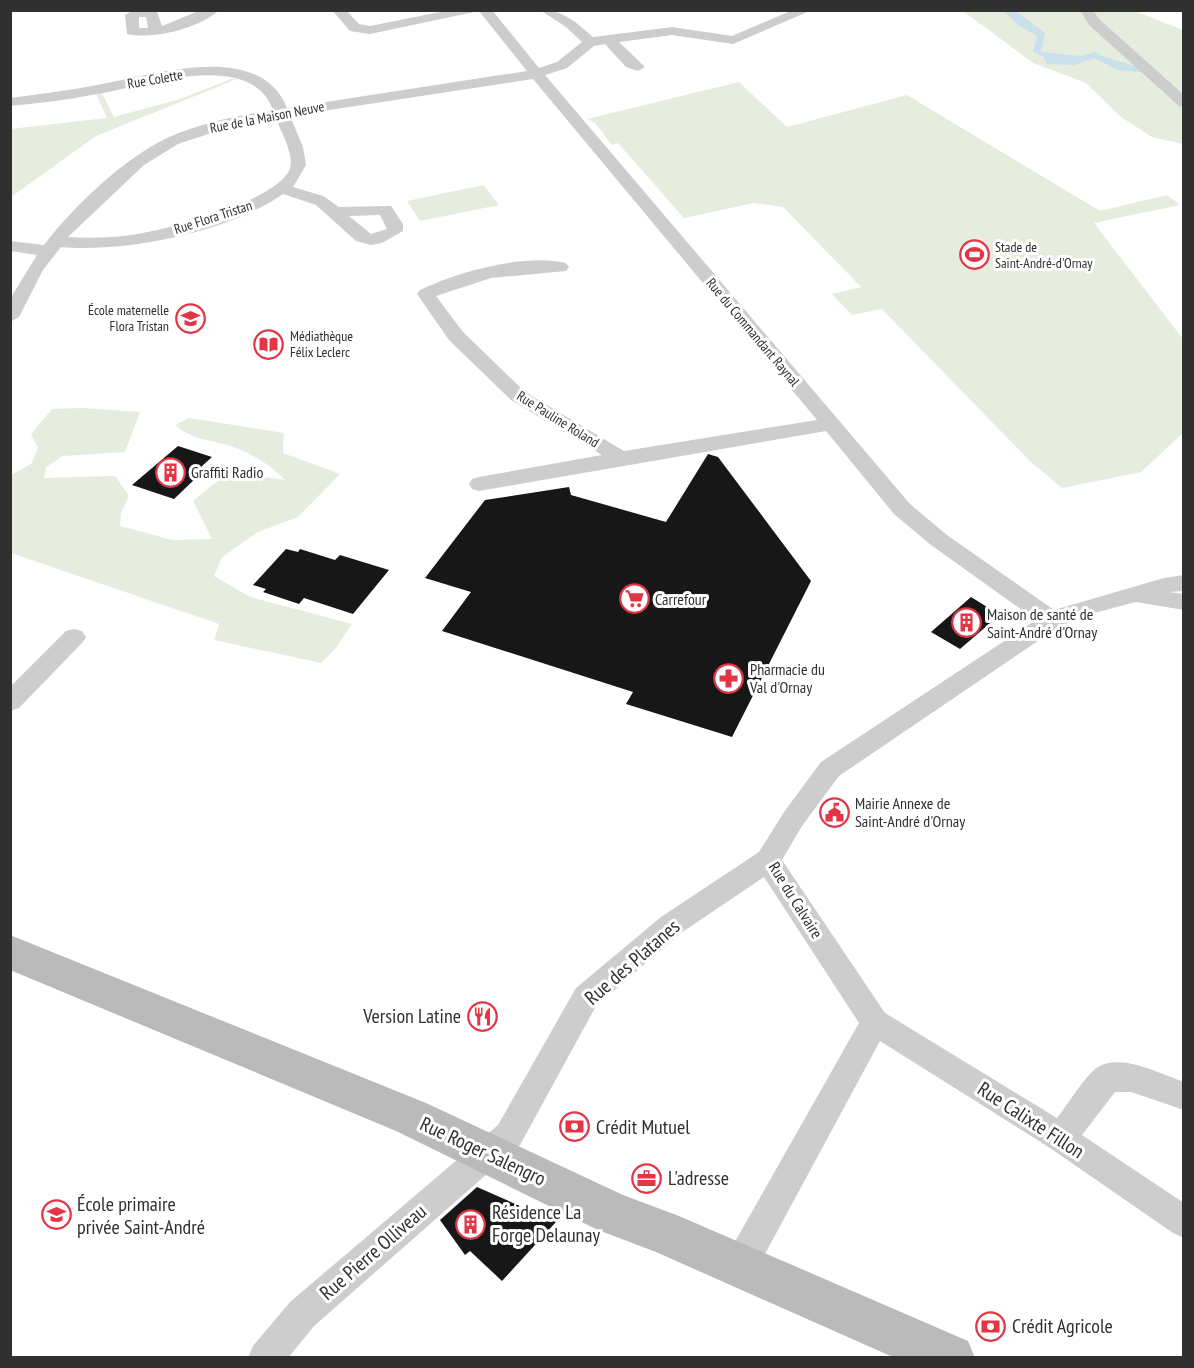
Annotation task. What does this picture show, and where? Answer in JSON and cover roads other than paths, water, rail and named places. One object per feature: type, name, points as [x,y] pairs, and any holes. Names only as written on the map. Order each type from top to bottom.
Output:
[{"type":"main road","name":"Rue Roger Salengro","points":[[10,952],[411,1117],[614,1214],[663,1232],[951,1358]]},
{"type":"street","points":[[159,29],[174,27],[213,10]]},
{"type":"street","points":[[338,10],[355,28],[370,30],[473,10]]},
{"type":"street","name":"Rue du Commandant Raynal","points":[[485,10],[534,74],[548,86],[575,122],[621,172],[902,509],[939,540],[1052,620]]},
{"type":"street","points":[[546,10],[571,24],[590,42],[672,31],[733,40],[806,10]]},
{"type":"street","points":[[1086,10],[1094,22],[1184,103]]},
{"type":"street","points":[[609,40],[631,64],[638,67]]},
{"type":"street","name":"Rue de la Maison Neuve","points":[[10,317],[35,269],[68,225],[138,162],[173,141],[236,120],[534,74],[562,65],[590,42]]},
{"type":"street","name":"Rue Colette","points":[[10,102],[86,92],[171,75],[218,72],[242,75],[266,83],[281,112]]},
{"type":"street","points":[[281,112],[298,161],[294,177],[282,189],[322,202],[336,212]]},
{"type":"street","name":"Rue Flora Tristan","points":[[10,246],[97,244],[135,240],[235,212],[282,189]]},
{"type":"street","name":"Rue Pauline Roland","points":[[560,267],[536,266],[468,279],[445,284],[426,294],[456,336],[518,396],[621,458]]},
{"type":"street","points":[[479,484],[830,424]]},
{"type":"street","points":[[1136,595],[1155,587],[1184,583]]},
{"type":"street","points":[[1136,595],[1184,602]]},
{"type":"street","name":"Rue du Calvaire","points":[[875,1022],[768,860],[793,819],[830,769],[1052,620],[1076,608],[1136,595]]},
{"type":"street","points":[[10,702],[74,637]]},
{"type":"street","name":"Rue des Platanes","points":[[486,1153],[509,1135],[586,997],[671,925],[768,860]]},
{"type":"street","points":[[740,1266],[875,1022]]},
{"type":"street","name":"Rue Calixte Fillon","points":[[875,1022],[1060,1138],[1184,1222]]},
{"type":"street","points":[[1060,1138],[1107,1078],[1131,1078],[1184,1096]]},
{"type":"street","name":"Rue Pierre Olliveau","points":[[265,1358],[302,1314],[486,1153]]},
{"type":"water","points":[[1003,11],[1016,11],[1045,33],[1041,52],[1081,56],[1095,52],[1134,66],[1143,72],[1117,70],[1094,58],[1075,65],[1047,64],[1044,57],[1033,52],[1037,36],[1020,26]]},
{"type":"place","name":"Stade de Saint-André-d'Ornay","points":[[974,255]]},
{"type":"place","name":"École maternelle Flora Tristan","points":[[190,318]]},
{"type":"place","name":"Médiathèque Félix Leclerc","points":[[269,344]]},
{"type":"place","name":"Graffiti Radio","points":[[170,472]]},
{"type":"place","name":"Carrefour","points":[[634,599]]},
{"type":"place","name":"Maison de santé de Saint-André d'Ornay","points":[[966,623]]},
{"type":"place","name":"Pharmacie du Val d'Ornay","points":[[729,678]]},
{"type":"place","name":"Mairie Annexe de Saint-André d'Ornay","points":[[834,812]]},
{"type":"place","name":"Version Latine","points":[[482,1016]]},
{"type":"place","name":"Crédit Mutuel","points":[[575,1127]]},
{"type":"place","name":"L'adresse","points":[[647,1178]]},
{"type":"place","name":"École primaire privée Saint-André","points":[[56,1215]]},
{"type":"place","name":"Résidence La Forge Delaunay","points":[[471,1224]]},
{"type":"place","name":"Crédit Agricole","points":[[991,1326]]}]
